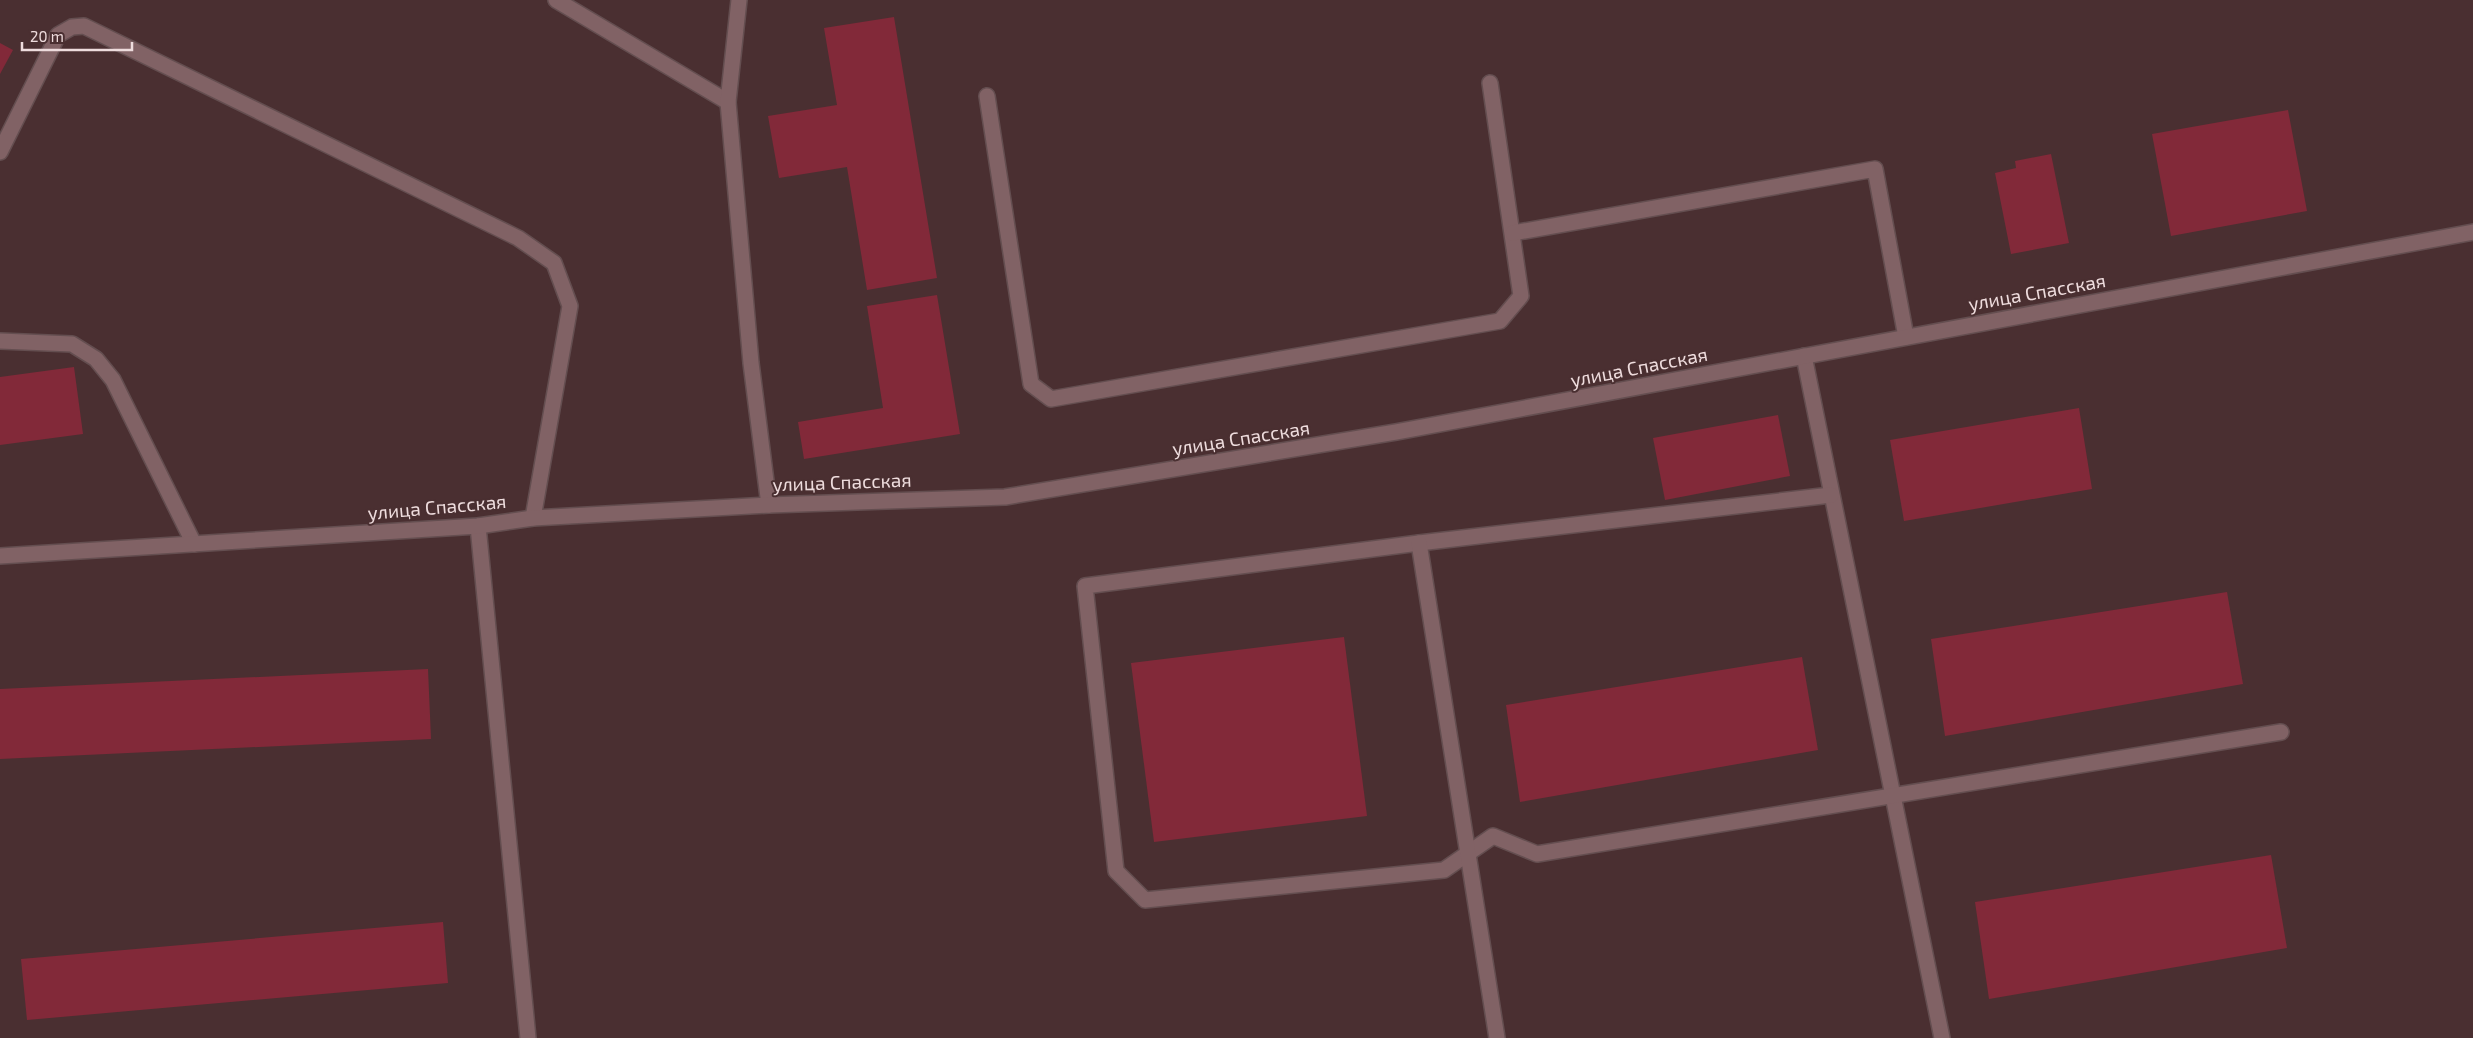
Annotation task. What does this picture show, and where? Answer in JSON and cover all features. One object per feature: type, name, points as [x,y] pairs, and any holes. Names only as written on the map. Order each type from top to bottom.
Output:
[{"type":"street","points":[[556,0],[728,102]]},
{"type":"street","points":[[739,0],[728,102],[751,363],[769,505]]},
{"type":"street","points":[[0,152],[58,35],[72,26],[84,26],[518,238],[554,263],[570,306],[533,518]]},
{"type":"street","points":[[987,96],[1031,384],[1051,399],[1500,321],[1521,296],[1490,83]]},
{"type":"street","points":[[1513,233],[1875,169],[1906,337]]},
{"type":"street","name":"улица Спасская","points":[[0,556],[478,526],[533,518],[769,505],[1005,496],[1396,432],[2473,232]]},
{"type":"street","points":[[0,341],[72,344],[96,359],[113,380],[194,544]]},
{"type":"street","points":[[1804,356],[1942,1038]]},
{"type":"street","points":[[1831,495],[1419,543],[1085,586],[1116,871],[1145,900],[1444,870],[1493,836],[1537,854],[2281,732]]},
{"type":"street","points":[[478,526],[528,1038]]},
{"type":"street","points":[[1419,543],[1497,1038]]},
{"type":"building","points":[[894,17],[937,278],[867,290],[847,167],[779,178],[768,116],[837,105],[824,28]]},
{"type":"building","points":[[0,43],[13,50],[0,74]]},
{"type":"building","points":[[2288,110],[2307,211],[2171,236],[2152,134]]},
{"type":"building","points":[[2051,154],[2069,243],[2011,254],[1995,173],[2016,168],[2015,161]]},
{"type":"building","points":[[937,295],[960,434],[804,459],[798,422],[883,408],[867,306]]},
{"type":"building","points":[[74,367],[83,434],[0,445],[0,377]]},
{"type":"building","points":[[2079,408],[2092,489],[1904,521],[1890,440]]},
{"type":"building","points":[[1778,415],[1790,476],[1665,500],[1653,438]]},
{"type":"building","points":[[2227,592],[2243,684],[1945,736],[1931,639]]},
{"type":"building","points":[[1344,637],[1367,816],[1154,842],[1131,663]]},
{"type":"building","points":[[1802,657],[1818,750],[1520,802],[1506,705]]},
{"type":"building","points":[[428,669],[431,739],[0,759],[0,689]]},
{"type":"building","points":[[2271,855],[2287,948],[1989,999],[1975,902]]},
{"type":"building","points":[[443,922],[448,983],[27,1020],[21,959]]}]
